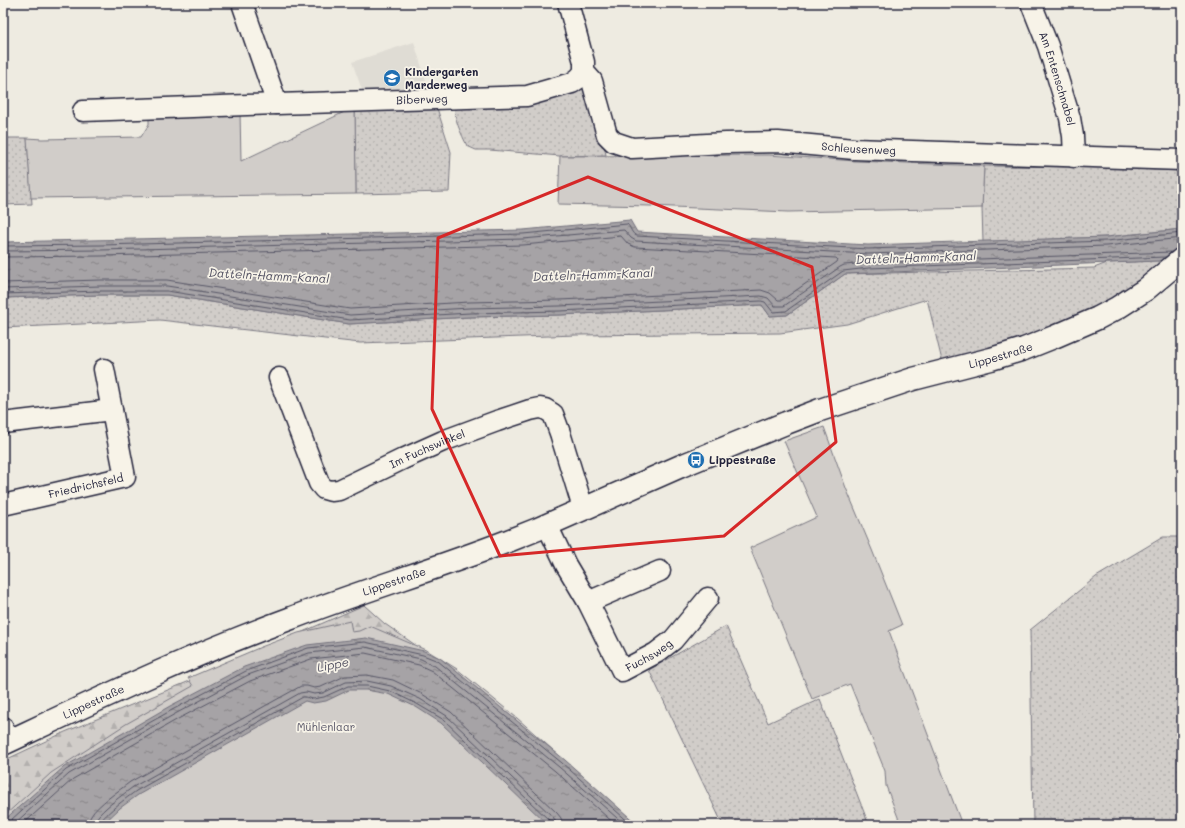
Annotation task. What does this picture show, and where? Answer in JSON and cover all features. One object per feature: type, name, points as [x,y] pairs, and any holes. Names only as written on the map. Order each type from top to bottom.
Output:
[{"type":"main road","name":"Lippestraße","points":[[5,737],[220,646],[288,619],[492,547],[547,525],[680,466],[820,410],[913,379],[991,359],[1032,346],[1079,327],[1117,308],[1145,290],[1174,266]]},
{"type":"street","points":[[242,3],[277,104]]},
{"type":"street","points":[[568,3],[584,62],[584,72]]},
{"type":"street","name":"Am Entenschnabel","points":[[1031,3],[1048,46],[1070,118],[1074,157]]},
{"type":"street","name":"Biberweg","points":[[82,111],[527,96],[572,83],[584,72]]},
{"type":"street","name":"Schleusenweg","points":[[584,72],[592,81],[607,135],[614,142],[632,148],[778,142],[854,149],[1182,160]]},
{"type":"street","name":"Friedrichsfeld","points":[[3,505],[125,477],[104,369]]},
{"type":"street","name":"Im Fuchswinkel","points":[[279,378],[319,483],[324,489],[331,491],[339,490],[443,441],[530,410],[540,408],[553,414],[583,508]]},
{"type":"street","points":[[3,423],[112,410]]},
{"type":"street","name":"Fuchsweg","points":[[547,525],[566,565],[588,602],[622,671],[656,654],[673,640],[708,598]]},
{"type":"street","points":[[588,602],[660,571]]},
{"type":"highlighted area","points":[[588,177],[812,267],[836,442],[724,536],[500,556],[432,409],[438,238]]},
{"type":"shaded area","name":"Kindergarten Marderweg","points":[[414,42],[430,94],[365,98],[352,62]]},
{"type":"green space","points":[[587,87],[603,139],[606,155],[560,156],[476,150],[467,146],[456,120],[456,104],[528,101]]},
{"type":"green space","points":[[436,105],[451,152],[449,192],[356,194],[355,107]]},
{"type":"green space","points":[[355,107],[356,194],[31,198],[27,138],[141,137],[149,124],[149,116],[240,112],[241,161]]},
{"type":"green space","points":[[3,138],[27,138],[32,204],[3,205]]},
{"type":"green space","points":[[769,155],[856,161],[984,166],[982,208],[788,212],[651,206],[558,204],[560,156]]},
{"type":"green space","points":[[984,166],[1090,167],[1182,171],[1182,229],[1106,237],[983,242],[982,208]]},
{"type":"green space","points":[[1175,260],[1088,320],[944,369],[927,299],[847,324],[780,333],[576,335],[360,343],[160,320],[3,328],[3,298],[100,295],[167,295],[349,324],[470,317],[560,315],[762,305],[770,316],[787,315],[845,274],[1094,268],[1107,263]]},
{"type":"green space","points":[[824,427],[846,488],[902,625],[889,631],[962,825],[901,825],[886,786],[885,771],[850,684],[812,699],[750,548],[817,517],[784,441]]},
{"type":"green space","points":[[1163,537],[1182,537],[1182,825],[1033,825],[1030,630],[1096,577]]},
{"type":"green space","points":[[364,605],[385,624],[424,651],[8,817],[3,805],[3,761],[65,732],[207,674]]},
{"type":"green space","name":"Mühlenlaar","points":[[350,621],[352,632],[359,631],[370,626],[428,651],[457,669],[517,718],[637,825],[3,825],[3,817],[51,773],[126,724],[193,686],[188,678],[298,633]]},
{"type":"green space","points":[[726,626],[768,723],[820,699],[869,825],[723,825],[649,670]]},
{"type":"water","name":"Datteln-Hamm-Kanal","points":[[630,220],[637,232],[868,245],[1106,237],[1182,229],[1182,260],[845,274],[787,315],[770,316],[762,305],[560,315],[470,317],[349,324],[167,295],[100,295],[3,298],[3,242],[523,230]]},
{"type":"water","name":"Lippe","points":[[366,638],[424,651],[440,658],[565,760],[638,825],[548,825],[441,723],[416,707],[388,694],[366,690],[349,690],[326,701],[313,703],[305,701],[138,795],[120,808],[102,825],[3,825],[3,821],[64,767],[170,706],[244,667],[307,645]]},
{"type":"place","name":"Kindergarten Marderweg","points":[[392,78]]},
{"type":"place","name":"Lippestraße","points":[[696,460]]}]
